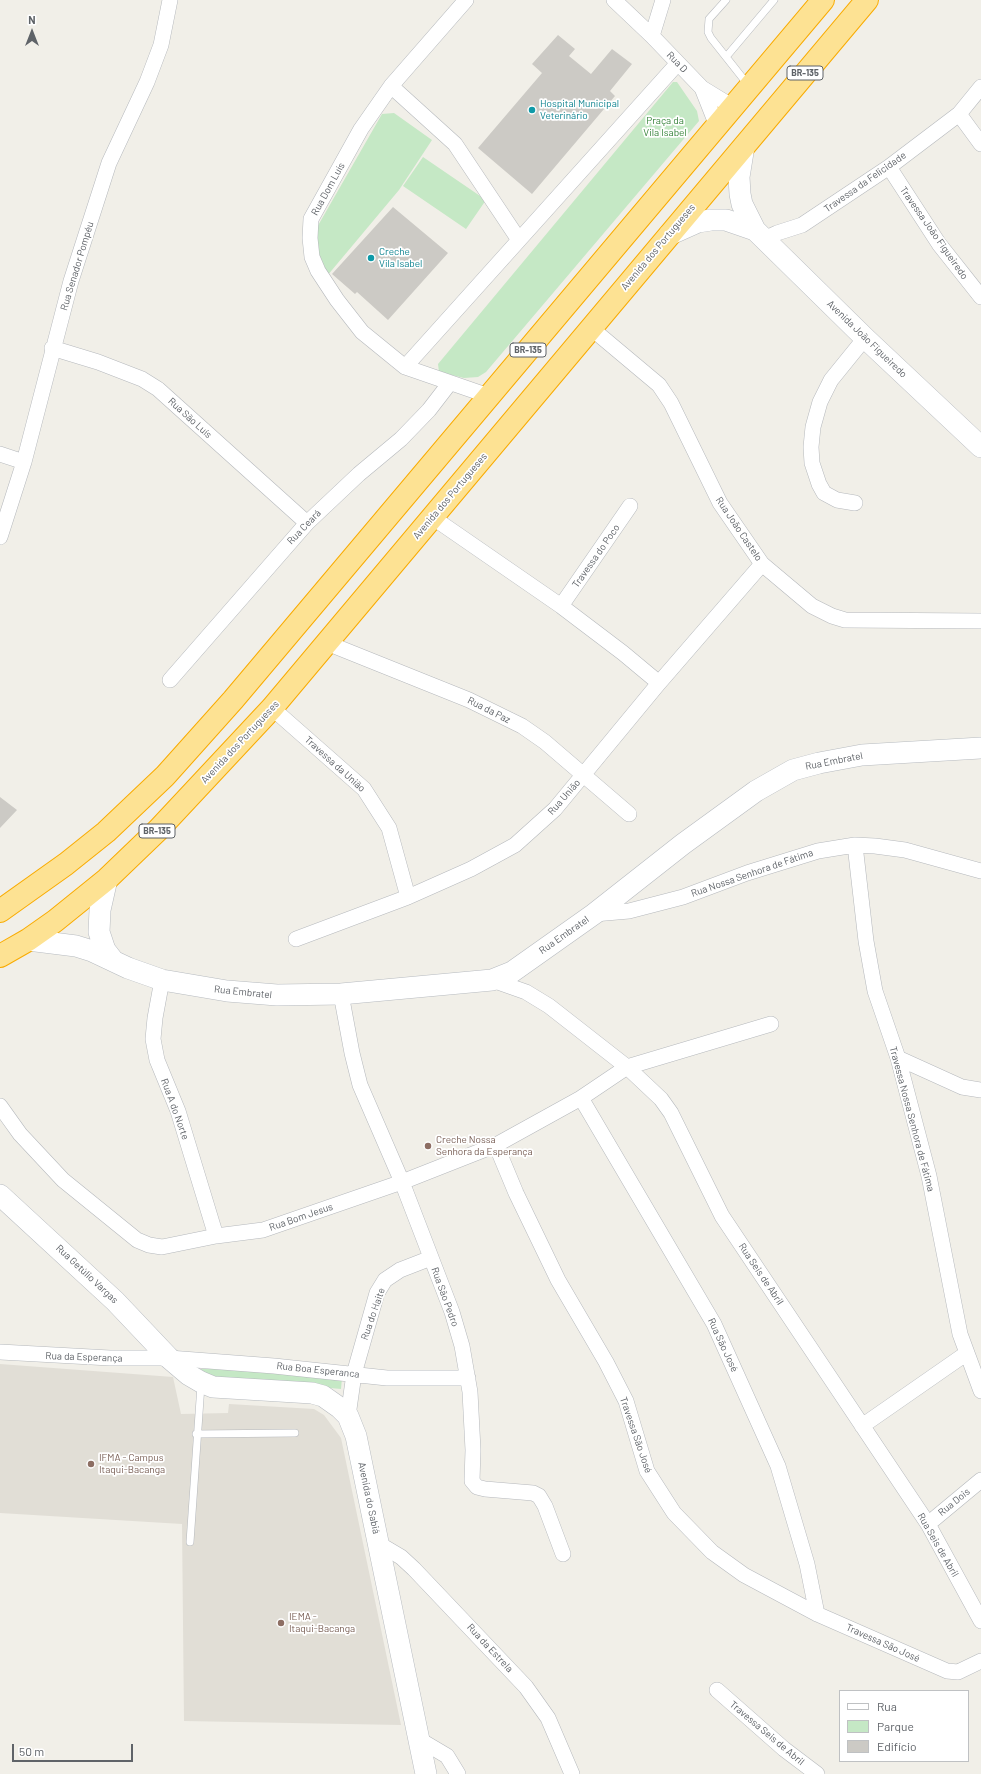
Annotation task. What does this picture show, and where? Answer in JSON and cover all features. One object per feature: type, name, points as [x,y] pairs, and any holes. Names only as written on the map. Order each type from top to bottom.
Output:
[{"type":"highway","name":"BR-135","points":[[0,911],[42,883],[78,855],[106,832],[165,776],[233,700],[823,0]]},
{"type":"highway","name":"Avenida dos Portugueses","points":[[0,956],[28,940],[107,879],[158,830],[272,708],[867,0]]},
{"type":"highway","points":[[370,591],[356,587],[352,584],[351,577],[354,570],[421,493],[440,454]]},
{"type":"main road","name":"Avenida João Figueiredo","points":[[744,146],[739,177],[740,194],[742,204],[760,234],[865,338],[981,447]]},
{"type":"main road","name":"Avenida João Figueiredo","points":[[668,236],[698,222],[712,220],[726,220],[760,234]]},
{"type":"main road","name":"Rua Embratel","points":[[28,940],[76,946],[128,968],[162,980],[228,991],[277,996],[341,994],[492,980],[512,972],[594,914],[683,844],[756,791],[793,770],[819,763],[862,755],[981,748]]},
{"type":"main road","points":[[107,879],[100,910],[100,932],[101,941],[112,960]]},
{"type":"main road","name":"Rua Getúlio Vargas","points":[[0,1195],[115,1301],[169,1358]]},
{"type":"main road","name":"Avenida do Sabiá","points":[[169,1358],[189,1375],[213,1387],[312,1393],[323,1396],[332,1401],[348,1416],[356,1436],[426,1774]]},
{"type":"street","name":"Rua Senador Pompéu","points":[[0,537],[24,462],[52,348],[71,281],[109,163],[147,82],[160,45],[170,0]]},
{"type":"street","name":"Rua Dom Luís","points":[[466,0],[391,86],[361,129],[312,219],[310,238],[312,257],[318,271],[337,300],[362,332],[405,367],[450,384],[489,396]]},
{"type":"street","name":"Rua D","points":[[614,0],[652,36],[702,88],[732,107]]},
{"type":"street","points":[[652,36],[663,0]]},
{"type":"street","points":[[405,367],[678,63]]},
{"type":"street","points":[[391,86],[455,144],[519,240]]},
{"type":"street","name":"Travessa da Felicidade","points":[[760,234],[777,232],[802,225],[889,167],[959,114],[981,87]]},
{"type":"street","name":"Rua D","points":[[702,88],[717,126]]},
{"type":"street","points":[[959,114],[981,144]]},
{"type":"street","name":"Travessa João Figueiredo","points":[[889,167],[939,244],[981,297]]},
{"type":"street","name":"Rua João Castelo","points":[[591,328],[658,385],[667,397],[686,431],[720,503],[762,564],[812,606],[832,616],[845,620],[981,621]]},
{"type":"street","points":[[855,504],[837,500],[824,493],[819,484],[815,470],[811,447],[813,427],[820,402],[831,380],[865,338]]},
{"type":"street","name":"Rua São Luís","points":[[52,348],[98,362],[142,379],[158,389],[307,523]]},
{"type":"street","name":"Rua Ceará","points":[[170,680],[307,523],[359,474],[401,439],[429,410],[450,384]]},
{"type":"street","points":[[0,454],[24,462]]},
{"type":"street","name":"Travessa do Poco","points":[[561,606],[630,506]]},
{"type":"street","points":[[432,517],[561,606],[623,652],[659,683]]},
{"type":"street","name":"Rua União","points":[[296,939],[408,897],[470,869],[515,844],[555,809],[659,683],[762,564]]},
{"type":"street","name":"Rua da Paz","points":[[327,643],[469,700],[522,726],[545,742],[629,814]]},
{"type":"street","name":"Travessa da União","points":[[272,708],[364,789],[389,828],[408,897]]},
{"type":"street","name":"Rua Nossa Senhora de Fátima","points":[[594,914],[629,911],[683,897],[747,873],[818,851],[855,845],[905,850],[981,871]]},
{"type":"street","name":"Travessa Nossa Senhora de Fátima","points":[[855,845],[866,941],[875,991],[898,1058],[929,1176],[960,1334],[981,1391]]},
{"type":"street","name":"Rua A do Norte","points":[[162,980],[155,1018],[154,1039],[157,1060],[178,1111],[216,1236]]},
{"type":"street","name":"Rua Seis de Abril","points":[[492,980],[526,992],[549,1006],[627,1067],[662,1099],[672,1112],[722,1216],[928,1524],[981,1622]]},
{"type":"street","name":"Rua São Pedro","points":[[341,994],[352,1053],[360,1085],[402,1182],[456,1325],[462,1346],[468,1378],[473,1450],[472,1481],[477,1487],[485,1489],[534,1492],[539,1496],[545,1506],[563,1554]]},
{"type":"street","name":"Rua Bom Jesus","points":[[0,1106],[20,1134],[63,1180],[137,1240],[149,1245],[162,1247],[216,1236],[263,1230],[402,1182],[496,1145],[581,1098],[627,1067],[771,1024]]},
{"type":"street","points":[[898,1058],[962,1087],[981,1090]]},
{"type":"street","name":"Rua São José","points":[[581,1098],[714,1324],[778,1466],[807,1564],[817,1614]]},
{"type":"street","name":"Travessa São José","points":[[496,1145],[516,1193],[558,1280],[606,1362],[626,1402],[647,1471],[674,1513],[712,1552],[744,1575],[817,1614],[948,1671],[958,1672],[981,1660]]},
{"type":"street","name":"Rua do Haite","points":[[348,1416],[354,1374],[375,1299],[385,1280],[400,1270],[431,1258]]},
{"type":"street","name":"Rua da Esperança","points":[[0,1352],[110,1358],[169,1358]]},
{"type":"street","points":[[862,1426],[967,1353]]},
{"type":"street","name":"Rua Boa Esperanca","points":[[169,1358],[274,1366],[387,1378],[468,1378]]},
{"type":"street","name":"Rua Dois","points":[[928,1524],[981,1480]]},
{"type":"street","name":"Rua da Estrela","points":[[379,1544],[401,1557],[414,1568],[526,1688],[548,1718],[572,1774]]},
{"type":"street","name":"Travessa Seis de Abril","points":[[717,1690],[784,1749],[818,1774]]},
{"type":"street","points":[[420,1740],[447,1756],[458,1774]]},
{"type":"lane","points":[[726,0],[709,19],[708,32],[750,87]]},
{"type":"lane","points":[[726,57],[774,0]]},
{"type":"lane","points":[[190,1542],[196,1434],[201,1382]]},
{"type":"lane","points":[[196,1434],[295,1433]]},
{"type":"shaded area","name":"IEMA - Itaqui-Bacanga","points":[[0,1364],[173,1377],[181,1414],[228,1413],[229,1404],[314,1409],[324,1415],[341,1438],[401,1725],[184,1721],[182,1524],[0,1513]]},
{"type":"green space","name":"Praça da Vila Isabel","points":[[673,82],[677,82],[697,111],[699,121],[486,372],[478,377],[464,378],[439,372],[438,364]]},
{"type":"green space","points":[[394,113],[432,140],[399,190],[327,276],[318,263],[316,229],[382,114]]},
{"type":"green space","points":[[423,157],[486,200],[466,229],[403,186]]},
{"type":"green space","points":[[233,1368],[342,1378],[341,1389],[212,1377],[200,1369]]},
{"type":"building","name":"Hospital Municipal Veterinário","points":[[558,35],[575,49],[569,56],[591,74],[612,49],[632,64],[610,91],[615,96],[532,194],[478,148],[542,73],[532,64]]},
{"type":"building","name":"Creche Vila Isabel","points":[[393,207],[448,253],[388,320],[357,292],[355,294],[332,274]]},
{"type":"building","points":[[0,797],[17,810],[0,828]]},
{"type":"place","name":"Hospital Municipal Veterinário","points":[[532,110]]},
{"type":"place","name":"Creche Vila Isabel","points":[[371,258]]},
{"type":"place","name":"Creche Nossa Senhora da Esperança","points":[[428,1146]]},
{"type":"place","name":"IFMA - Campus Itaqui-Bacanga","points":[[91,1464]]},
{"type":"place","name":"IEMA - Itaqui-Bacanga","points":[[281,1623]]}]
